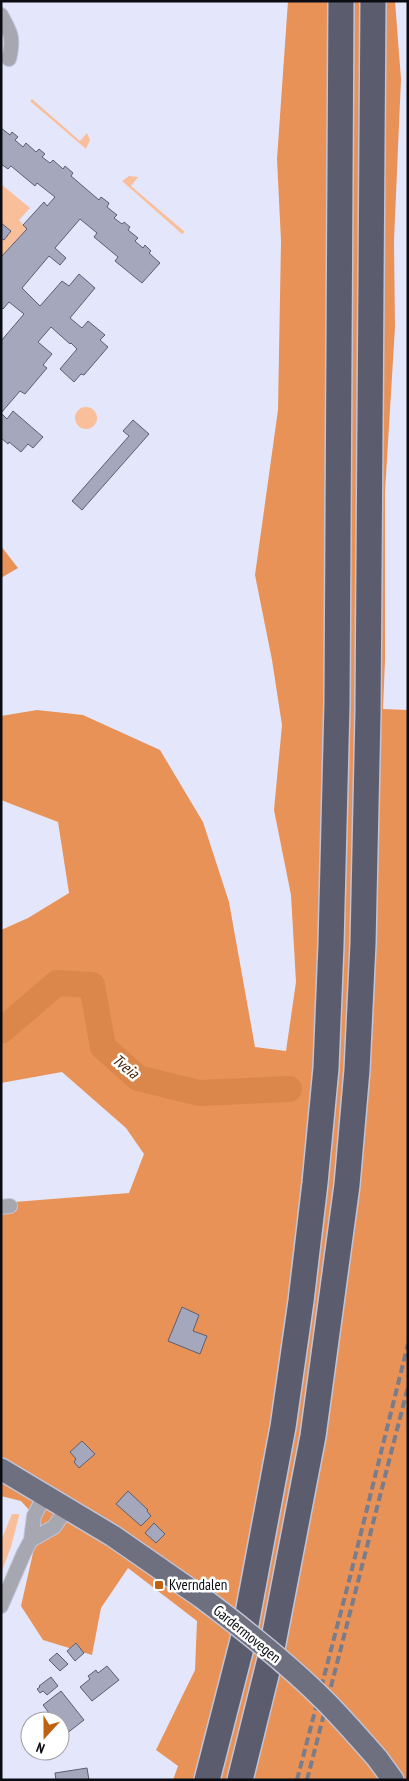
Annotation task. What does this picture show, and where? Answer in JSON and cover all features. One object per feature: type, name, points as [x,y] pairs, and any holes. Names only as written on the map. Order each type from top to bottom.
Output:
[{"type":"highway","points":[[208,1780],[243,1640],[283,1427],[316,1183],[326,1068],[337,704],[341,1]]},
{"type":"highway","points":[[240,1780],[270,1660],[312,1436],[347,1185],[356,1070],[363,944],[368,722],[372,1]]},
{"type":"main road","name":"Gardermovegen","points":[[1,1469],[113,1536],[201,1597],[252,1636],[324,1700],[377,1758],[393,1780]]},
{"type":"street","points":[[1,15],[11,34],[12,44],[9,58]]},
{"type":"street","points":[[1,1606],[31,1540],[34,1516],[45,1495]]},
{"type":"street","points":[[31,1540],[54,1527],[67,1508]]},
{"type":"shaded area","points":[[288,1],[395,1],[401,79],[394,241],[395,327],[385,492],[385,660],[383,709],[408,710],[408,1780],[173,1780],[178,1766],[156,1750],[195,1670],[197,1621],[128,1568],[101,1608],[92,1655],[43,1640],[21,1606],[40,1522],[21,1501],[1,1496],[1,1203],[129,1193],[144,1154],[126,1128],[62,1072],[1,1083],[1,930],[28,918],[69,893],[58,822],[1,800],[1,716],[37,710],[83,715],[160,750],[203,822],[229,902],[255,1047],[286,1051],[296,982],[291,895],[274,810],[282,725],[272,660],[255,575],[278,410],[281,241],[277,159]]},
{"type":"shaded area","points":[[32,99],[80,141],[87,133],[90,140],[86,149],[30,101]]},
{"type":"shaded area","points":[[129,176],[138,177],[131,186],[185,232],[182,234],[122,181]]},
{"type":"shaded area","points":[[1,184],[30,208],[19,220],[27,229],[1,257],[1,238],[4,240],[11,231],[1,223]]},
{"type":"shaded area","points":[[86,407],[94,410],[97,418],[94,426],[86,429],[78,426],[75,418],[78,410]]},
{"type":"shaded area","points":[[1,546],[18,568],[1,578]]},
{"type":"shaded area","points":[[12,1514],[19,1514],[19,1516],[11,1547],[1,1573],[1,1541]]},
{"type":"building","points":[[1,128],[10,135],[12,132],[18,137],[15,140],[23,147],[26,143],[36,152],[39,149],[45,154],[42,157],[50,163],[53,160],[63,169],[65,166],[73,173],[71,176],[99,200],[101,197],[109,203],[107,207],[117,215],[114,218],[130,227],[128,230],[138,238],[135,241],[143,248],[145,245],[151,251],[149,253],[160,263],[142,283],[115,261],[118,257],[94,237],[97,233],[80,219],[55,248],[66,258],[60,265],[49,256],[22,288],[40,306],[62,281],[69,286],[79,274],[95,288],[70,318],[82,328],[88,321],[105,335],[100,340],[108,347],[84,375],[81,374],[74,382],[60,369],[77,349],[51,327],[38,342],[52,354],[43,365],[47,368],[25,394],[20,391],[1,413],[1,341],[24,314],[9,302],[3,309],[1,307],[1,257],[27,229],[23,225],[44,202],[47,206],[55,197],[37,183],[35,186],[11,166],[8,169],[1,164]]},
{"type":"building","points":[[1,223],[11,231],[4,240],[1,238]]},
{"type":"building","points":[[13,411],[43,437],[33,448],[28,444],[21,452],[1,438],[1,413],[7,419]]},
{"type":"building","points":[[133,420],[149,434],[82,510],[72,501],[129,436],[123,431]]},
{"type":"building","points":[[182,1307],[199,1315],[193,1331],[207,1336],[200,1354],[168,1341]]},
{"type":"building","points":[[82,1441],[95,1454],[79,1468],[74,1462],[76,1459],[70,1452]]},
{"type":"building","points":[[128,1491],[148,1510],[151,1516],[141,1526],[116,1504]]},
{"type":"building","points":[[154,1523],[165,1534],[156,1543],[145,1533]]},
{"type":"building","points":[[76,1643],[84,1653],[75,1661],[67,1651]]},
{"type":"building","points":[[57,1653],[68,1664],[60,1671],[49,1660]]},
{"type":"building","points":[[107,1666],[119,1680],[92,1701],[80,1687],[90,1679],[88,1676],[96,1670],[98,1673]]},
{"type":"building","points":[[51,1677],[58,1686],[47,1695],[43,1691],[40,1693],[37,1689],[39,1686]]},
{"type":"building","points":[[61,1691],[84,1720],[70,1731],[70,1711],[48,1711],[43,1705]]},
{"type":"building","points":[[87,1768],[89,1780],[56,1780],[55,1773]]},
{"type":"waterway","name":"Tveia","points":[[1,1031],[57,983],[92,985],[103,1047],[138,1078],[199,1093],[289,1089]]},
{"type":"railway","points":[[297,1780],[408,1344]]},
{"type":"railway","points":[[307,1780],[408,1387]]},
{"type":"place","name":"Kverndalen","points":[[159,1585]]}]
